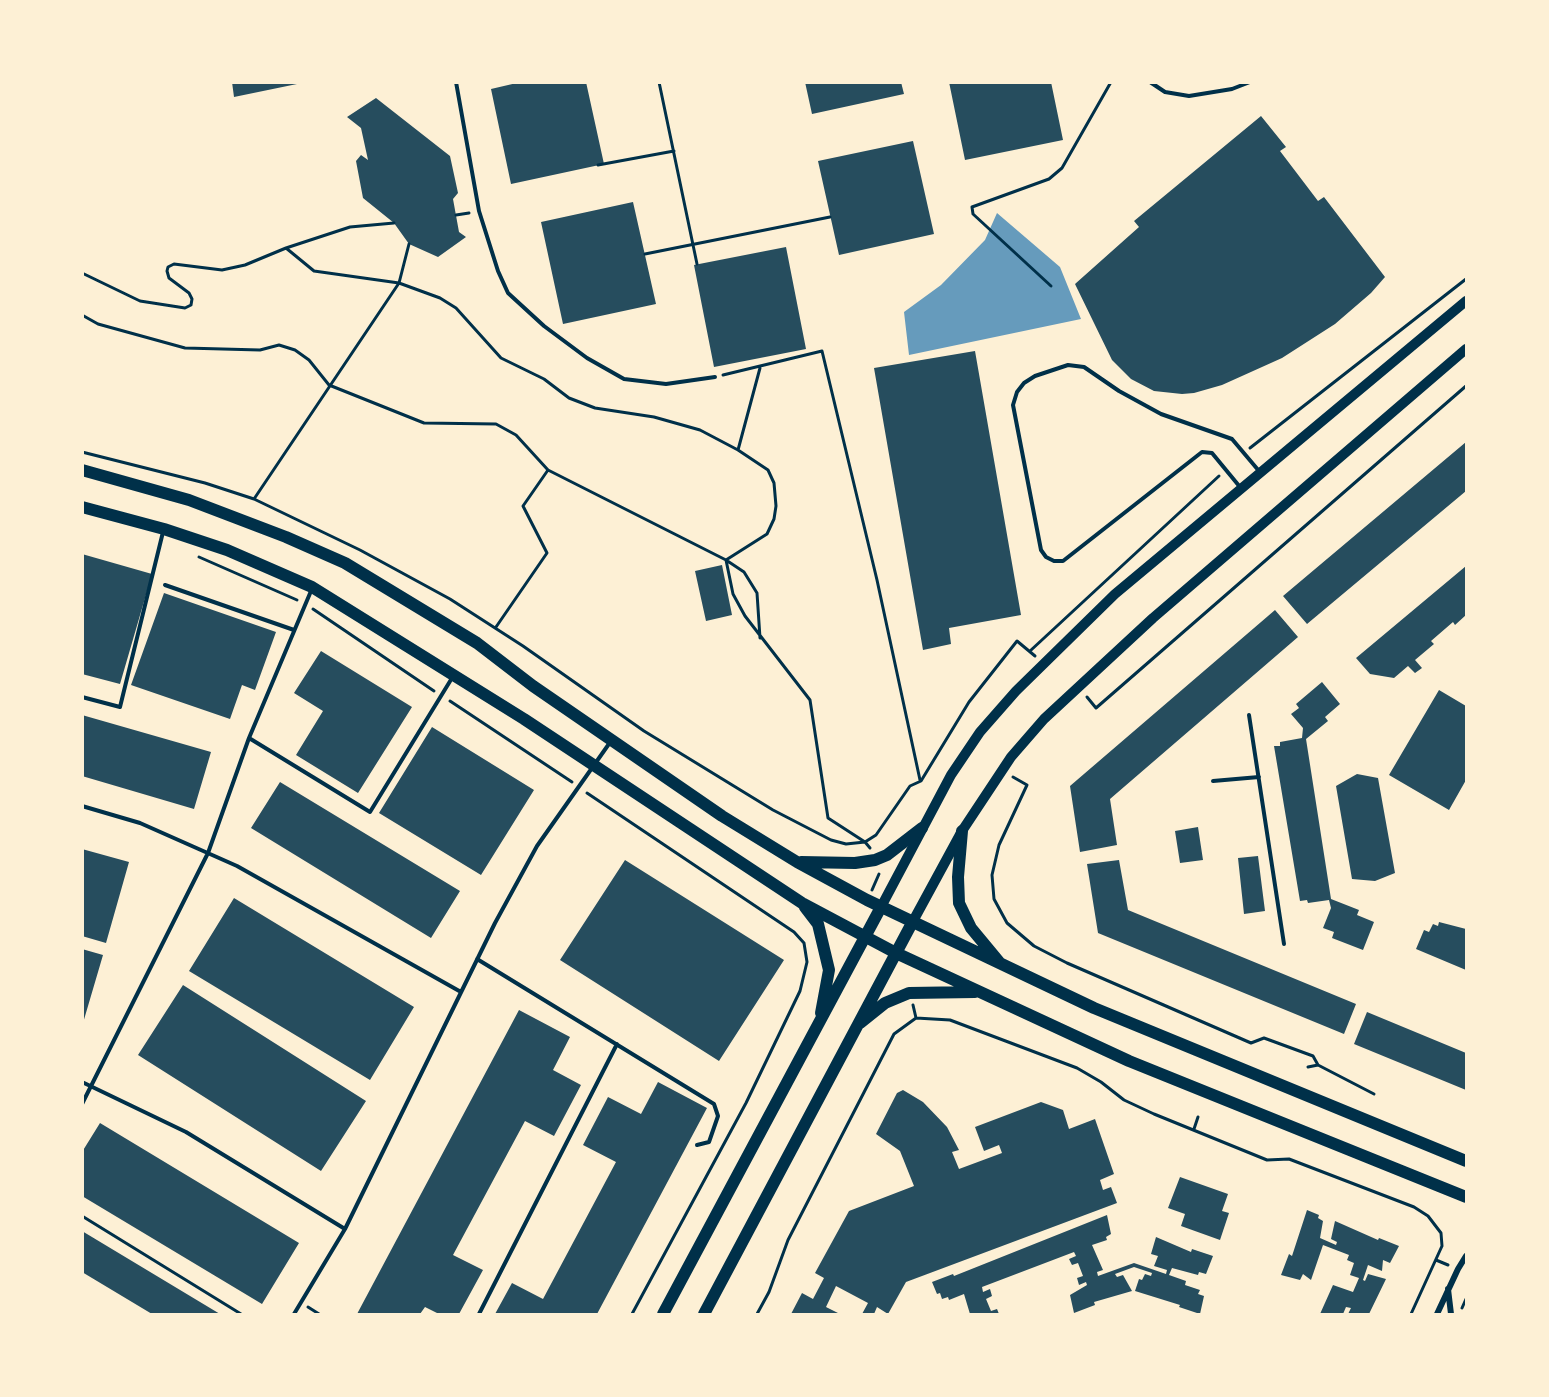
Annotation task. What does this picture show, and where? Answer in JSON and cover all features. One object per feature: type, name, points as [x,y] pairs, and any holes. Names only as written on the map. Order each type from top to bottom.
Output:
[{"type":"main road","points":[[663,1314],[866,938],[922,828],[951,776],[980,732],[1016,691],[1115,594],[1467,301]]},
{"type":"main road","points":[[704,1314],[855,1027],[962,831],[1011,757],[1078,686],[1467,349]]},
{"type":"main road","points":[[82,470],[189,500],[286,537],[345,563],[477,643],[533,686],[722,816],[796,862],[881,907],[1094,1008],[1467,1161]]},
{"type":"main road","points":[[82,507],[164,529],[227,550],[312,587],[454,675],[802,903],[896,953],[1129,1061],[1467,1197]]},
{"type":"main road","points":[[796,862],[855,863],[874,860],[886,855],[922,828]]},
{"type":"main road","points":[[962,831],[958,877],[959,903],[971,928],[1003,966]]},
{"type":"main road","points":[[802,903],[818,924],[829,970],[819,1026]]},
{"type":"main road","points":[[855,1027],[885,1003],[909,993],[982,993]]},
{"type":"street","points":[[1437,1314],[1448,1288],[1467,1256]]},
{"type":"street","points":[[1448,1288],[1451,1314]]},
{"type":"lane","points":[[456,82],[479,211],[495,262],[508,293],[544,326],[587,358],[624,380],[666,384],[715,376]]},
{"type":"lane","points":[[1081,82],[1091,82]]},
{"type":"lane","points":[[1150,82],[1165,92],[1189,96],[1232,89],[1250,82]]},
{"type":"lane","points":[[1241,487],[1212,453],[1202,452],[1063,561],[1054,561],[1046,557],[1041,550],[1014,405],[1017,392],[1024,383],[1035,376],[1068,365],[1084,368],[1161,414],[1232,440],[1259,472]]},
{"type":"lane","points":[[82,697],[120,707],[164,529]]},
{"type":"lane","points":[[165,585],[294,630]]},
{"type":"lane","points":[[82,1104],[94,1085],[208,853],[249,738],[312,587]]},
{"type":"lane","points":[[249,738],[370,812],[454,675]]},
{"type":"lane","points":[[1249,715],[1284,944]]},
{"type":"lane","points":[[294,1314],[345,1229],[460,992],[537,846],[611,740]]},
{"type":"lane","points":[[1213,781],[1258,777]]},
{"type":"lane","points":[[82,806],[140,823],[237,866],[460,992]]},
{"type":"lane","points":[[477,959],[714,1104],[718,1116],[709,1142],[697,1144]]},
{"type":"lane","points":[[480,1314],[617,1044]]},
{"type":"lane","points":[[82,1082],[94,1085],[186,1132],[345,1229]]},
{"type":"path","points":[[659,82],[697,264]]},
{"type":"path","points":[[1051,286],[973,213],[972,207],[1049,178],[1062,168],[1111,82]]},
{"type":"path","points":[[598,165],[674,151]]},
{"type":"path","points":[[456,215],[479,211]]},
{"type":"path","points":[[645,254],[831,217]]},
{"type":"path","points":[[82,273],[140,301],[185,308],[191,305],[192,299],[189,293],[169,278],[168,267],[181,264],[222,270],[245,265],[286,248],[350,227],[394,223]]},
{"type":"path","points":[[254,499],[399,284],[409,244]]},
{"type":"path","points":[[286,248],[314,271],[399,284],[448,303],[481,334],[501,358],[544,379],[569,398],[595,408],[654,417],[700,430],[738,450],[768,470],[774,483],[776,506],[774,519],[767,534],[726,561]]},
{"type":"path","points":[[1243,453],[1467,279]]},
{"type":"path","points":[[82,315],[98,324],[185,348],[260,350],[279,345],[295,350],[309,360],[329,385],[424,423],[496,424],[516,435],[548,470],[744,572],[757,593],[760,638]]},
{"type":"path","points":[[715,376],[760,368],[822,351],[877,580],[921,781]]},
{"type":"path","points":[[738,450],[760,368]]},
{"type":"path","points":[[1096,708],[1467,386]]},
{"type":"path","points":[[495,628],[548,553],[523,506],[548,470]]},
{"type":"path","points":[[726,561],[733,594],[760,638],[810,700],[828,819],[865,842],[876,836],[910,786],[921,781],[969,702],[1017,641],[1030,651],[1226,470]]},
{"type":"path","points":[[192,554],[305,603],[794,933],[804,943],[807,962],[800,991],[746,1103],[632,1314]]},
{"type":"path","points":[[1027,785],[999,845],[992,875],[994,899],[1007,923],[1034,946],[1067,963],[1251,1043],[1264,1038],[1313,1056],[1318,1065],[1374,1094]]},
{"type":"path","points":[[757,1314],[769,1292],[788,1240],[894,1034],[916,1018],[950,1020],[1077,1068],[1101,1082],[1124,1100],[1268,1160],[1289,1159],[1414,1207],[1428,1215],[1441,1233],[1442,1246],[1411,1314]]},
{"type":"path","points":[[1308,1067],[1318,1065]]},
{"type":"path","points":[[1194,1129],[1198,1118]]},
{"type":"path","points":[[82,1216],[241,1314]]},
{"type":"path","points":[[1459,1314],[1467,1299]]},
{"type":"water","points":[[997,213],[1060,267],[1081,319],[909,355],[904,312],[941,285],[985,240]]},
{"type":"building","points":[[232,82],[297,82],[297,84],[234,97]]},
{"type":"building","points":[[521,82],[586,82],[604,164],[511,184],[491,89]]},
{"type":"building","points":[[805,82],[901,82],[904,94],[812,114]]},
{"type":"building","points":[[949,82],[1051,82],[1063,140],[965,160]]},
{"type":"building","points":[[376,98],[450,156],[458,193],[453,199],[459,232],[466,237],[438,257],[409,244],[394,223],[363,198],[356,161],[361,155],[368,160],[361,128],[347,117]]},
{"type":"building","points":[[1261,116],[1286,147],[1280,151],[1318,201],[1324,197],[1385,277],[1371,293],[1335,324],[1282,358],[1222,385],[1194,393],[1154,391],[1131,379],[1112,360],[1075,284],[1139,227],[1134,221]]},
{"type":"building","points":[[913,141],[934,234],[839,255],[818,161]]},
{"type":"building","points":[[633,202],[656,304],[563,324],[541,222]]},
{"type":"building","points":[[786,247],[806,349],[714,367],[694,265]]},
{"type":"building","points":[[975,351],[1021,615],[949,628],[951,644],[923,650],[874,368]]},
{"type":"building","points":[[1466,442],[1466,491],[1307,624],[1283,596]]},
{"type":"building","points":[[82,554],[152,574],[120,684],[82,674]]},
{"type":"building","points":[[722,565],[732,615],[706,621],[695,571]]},
{"type":"building","points":[[1466,566],[1466,615],[1455,625],[1453,622],[1431,641],[1434,644],[1415,660],[1422,668],[1415,673],[1408,666],[1394,678],[1370,674],[1356,658]]},
{"type":"building","points":[[164,593],[276,632],[255,690],[242,685],[230,719],[131,685]]},
{"type":"building","points":[[1275,610],[1298,637],[1110,799],[1117,845],[1080,852],[1070,786]]},
{"type":"building","points":[[321,651],[412,707],[358,793],[296,755],[323,711],[294,693]]},
{"type":"building","points":[[1322,682],[1340,704],[1325,717],[1328,721],[1306,739],[1331,899],[1359,910],[1357,915],[1374,922],[1363,950],[1332,938],[1334,932],[1323,928],[1331,908],[1329,900],[1308,903],[1307,900],[1300,901],[1274,746],[1280,746],[1280,742],[1302,738],[1303,728],[1291,714],[1299,708],[1296,704]]},
{"type":"building","points":[[1439,690],[1466,706],[1466,780],[1449,810],[1389,775]]},
{"type":"building","points":[[82,715],[211,752],[194,809],[82,776]]},
{"type":"building","points":[[432,727],[534,790],[481,875],[379,813]]},
{"type":"building","points":[[1357,774],[1378,778],[1395,873],[1375,881],[1352,879],[1336,786]]},
{"type":"building","points":[[280,782],[460,891],[431,938],[251,828]]},
{"type":"building","points":[[1198,827],[1203,860],[1180,863],[1175,831]]},
{"type":"building","points":[[82,849],[129,862],[106,943],[82,936]]},
{"type":"building","points":[[1258,856],[1265,911],[1244,914],[1238,858]]},
{"type":"building","points":[[625,860],[784,960],[719,1061],[560,960]]},
{"type":"building","points":[[1119,860],[1128,910],[1356,1004],[1344,1034],[1098,933],[1087,864]]},
{"type":"building","points":[[234,898],[414,1007],[370,1080],[189,971]]},
{"type":"building","points":[[1439,922],[1466,929],[1466,970],[1416,949],[1424,930],[1429,932],[1433,924],[1438,926]]},
{"type":"building","points":[[82,949],[103,955],[83,1023],[82,1023]]},
{"type":"building","points":[[183,985],[366,1101],[321,1171],[138,1055]]},
{"type":"building","points":[[519,1010],[570,1037],[553,1070],[581,1085],[554,1136],[525,1121],[453,1255],[483,1270],[459,1314],[439,1314],[425,1307],[420,1314],[357,1314]]},
{"type":"building","points":[[1367,1012],[1466,1053],[1466,1090],[1354,1044]]},
{"type":"building","points":[[658,1082],[707,1108],[597,1314],[495,1314],[512,1283],[543,1299],[616,1162],[583,1145],[608,1097],[641,1114]]},
{"type":"building","points":[[903,1090],[923,1102],[947,1127],[959,1150],[952,1152],[959,1169],[1002,1153],[999,1145],[984,1151],[975,1127],[1041,1102],[1063,1110],[1069,1129],[1095,1119],[1114,1174],[1100,1180],[1103,1190],[1111,1187],[1117,1203],[906,1282],[888,1314],[877,1307],[874,1314],[862,1314],[868,1303],[836,1286],[826,1307],[840,1314],[791,1314],[802,1293],[813,1299],[824,1278],[815,1273],[849,1211],[914,1186],[900,1151],[876,1134],[897,1093]]},
{"type":"building","points":[[100,1123],[299,1243],[262,1304],[82,1196],[82,1152]]},
{"type":"building","points":[[1180,1177],[1228,1194],[1222,1211],[1229,1213],[1220,1240],[1181,1226],[1185,1214],[1168,1208]]},
{"type":"building","points":[[1307,1210],[1319,1215],[1318,1218],[1323,1221],[1320,1238],[1336,1245],[1337,1242],[1331,1239],[1335,1221],[1378,1240],[1379,1238],[1399,1246],[1390,1263],[1383,1260],[1382,1271],[1368,1265],[1363,1280],[1365,1281],[1368,1274],[1386,1279],[1369,1314],[1348,1314],[1351,1308],[1346,1307],[1343,1314],[1320,1314],[1333,1285],[1353,1292],[1359,1278],[1350,1275],[1354,1263],[1347,1260],[1349,1255],[1323,1245],[1311,1280],[1303,1274],[1300,1280],[1281,1275],[1289,1254],[1292,1256]]},
{"type":"building","points":[[1107,1215],[1111,1234],[1106,1237],[1107,1240],[1092,1245],[1103,1270],[1097,1272],[1098,1276],[1134,1263],[1166,1274],[1167,1270],[1154,1266],[1158,1256],[1151,1254],[1156,1237],[1191,1252],[1192,1249],[1213,1256],[1206,1274],[1199,1272],[1198,1275],[1172,1268],[1169,1275],[1186,1281],[1185,1285],[1200,1290],[1198,1294],[1204,1296],[1200,1314],[1179,1307],[1180,1305],[1135,1291],[1139,1279],[1142,1280],[1145,1274],[1151,1276],[1152,1273],[1134,1267],[1115,1274],[1117,1277],[1123,1275],[1132,1291],[1094,1302],[1095,1305],[1074,1313],[1070,1295],[1087,1285],[1086,1282],[1079,1285],[1077,1278],[1083,1276],[1078,1263],[1072,1265],[1069,1259],[1076,1256],[1074,1252],[982,1287],[983,1292],[990,1289],[992,1296],[986,1299],[991,1311],[997,1309],[999,1314],[970,1314],[964,1294],[949,1300],[948,1297],[942,1299],[940,1293],[937,1294],[932,1282],[953,1274],[954,1276]]},
{"type":"building","points":[[82,1231],[220,1314],[152,1314],[82,1272]]}]
